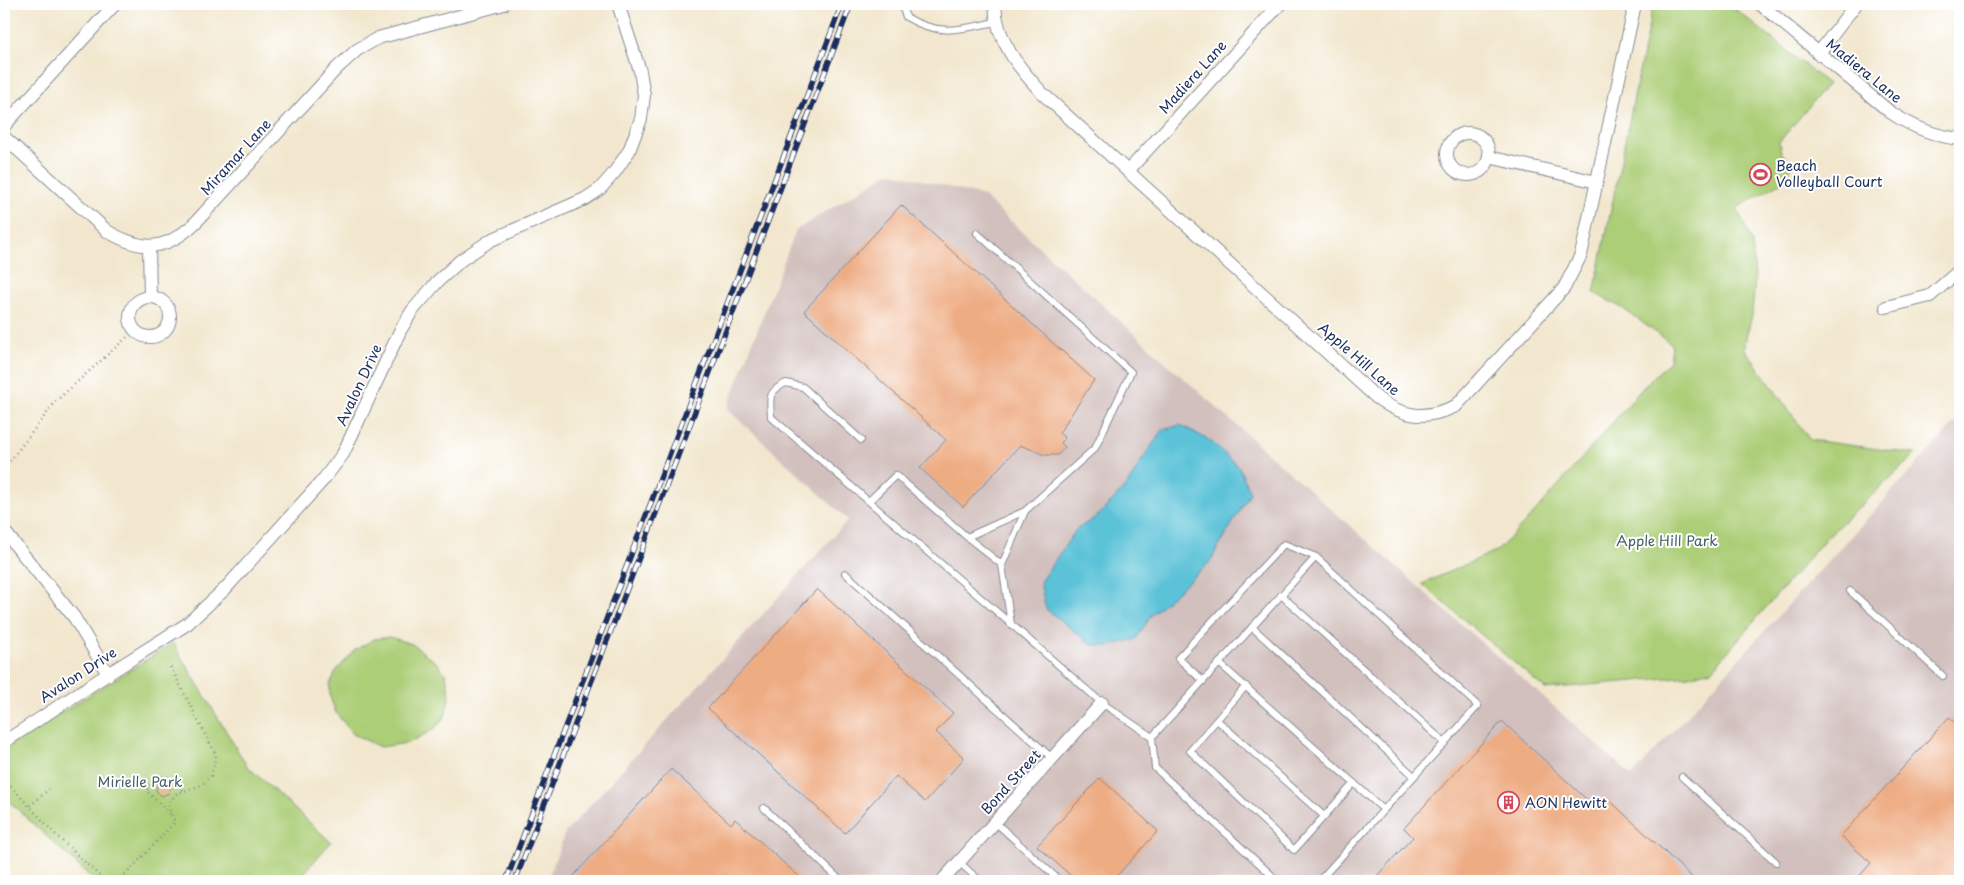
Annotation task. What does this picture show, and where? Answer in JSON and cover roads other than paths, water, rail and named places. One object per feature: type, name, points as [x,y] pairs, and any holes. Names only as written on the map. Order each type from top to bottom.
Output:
[{"type":"street","points":[[4,126],[115,4]]},
{"type":"street","name":"Miramar Lane","points":[[4,137],[107,231],[126,242],[149,246],[163,245],[184,234],[337,68],[357,50],[390,34],[504,4]]},
{"type":"street","name":"Avalon Drive","points":[[4,742],[187,624],[204,610],[324,480],[343,454],[400,331],[412,311],[438,281],[461,260],[491,240],[585,199],[600,189],[614,173],[629,151],[641,118],[644,95],[640,71],[618,4]]},
{"type":"street","name":"Apple Hill Lane","points":[[995,4],[996,22],[1001,37],[1018,67],[1043,94],[1377,398],[1389,407],[1422,416],[1441,413],[1456,406],[1564,288],[1581,255],[1635,4]]},
{"type":"street","name":"Madiera Lane","points":[[1128,171],[1280,4]]},
{"type":"street","name":"Madiera Lane","points":[[1760,4],[1818,54],[1910,126],[1928,133],[1960,139]]},
{"type":"street","points":[[1818,54],[1856,4]]},
{"type":"street","points":[[1489,157],[1597,182]]},
{"type":"street","points":[[149,246],[150,297]]},
{"type":"street","points":[[1886,307],[1930,296],[1960,270]]},
{"type":"street","points":[[150,297],[163,301],[167,306],[171,320],[165,332],[153,338],[146,337],[135,330],[131,325],[130,312],[138,301],[150,297]]},
{"type":"street","points":[[4,531],[66,606],[108,674]]},
{"type":"street","name":"Bond Street","points":[[942,881],[1102,703]]},
{"type":"lane","points":[[902,4],[906,17],[922,27],[952,30],[996,22]]},
{"type":"lane","points":[[967,537],[1025,511],[1095,448],[1131,372],[977,233]]},
{"type":"lane","points":[[861,440],[803,387],[786,382],[775,388],[770,399],[771,417],[1102,703],[1152,737]]},
{"type":"lane","points":[[869,501],[896,474],[967,537],[1002,565]]},
{"type":"lane","points":[[1011,624],[1002,565],[1025,511]]},
{"type":"lane","points":[[1203,681],[1178,658],[1284,544],[1316,557],[1478,706],[1319,881]]},
{"type":"lane","points":[[1278,881],[1155,768],[1152,737],[1316,557]]},
{"type":"lane","points":[[845,574],[1052,758]]},
{"type":"lane","points":[[1850,591],[1943,676]]},
{"type":"lane","points":[[1281,595],[1445,743]]},
{"type":"lane","points":[[1252,627],[1414,776]]},
{"type":"lane","points":[[1219,663],[1384,810]]},
{"type":"lane","points":[[1246,686],[1190,751],[1294,850],[1354,783]]},
{"type":"lane","points":[[1217,720],[1324,816]]},
{"type":"lane","points":[[1682,777],[1776,862]]},
{"type":"lane","points":[[764,808],[842,881]]},
{"type":"lane","points":[[995,822],[1060,881]]},
{"type":"lane","points":[[959,862],[980,881]]},
{"type":"water","points":[[1180,425],[1209,440],[1239,467],[1250,493],[1210,562],[1152,614],[1136,639],[1110,646],[1092,645],[1046,609],[1040,582],[1076,530],[1099,515],[1127,485],[1163,430]]},
{"type":"railway","points":[[506,881],[842,4]]},
{"type":"railway","points":[[515,881],[851,4]]},
{"type":"place","name":"Beach Volleyball Court","points":[[1760,174]]},
{"type":"place","name":"AON Hewitt","points":[[1509,803]]},
{"type":"park label","name":"Apple Hill Park","points":[[1667,541]]},
{"type":"park label","name":"Mirielle Park","points":[[140,782]]}]
